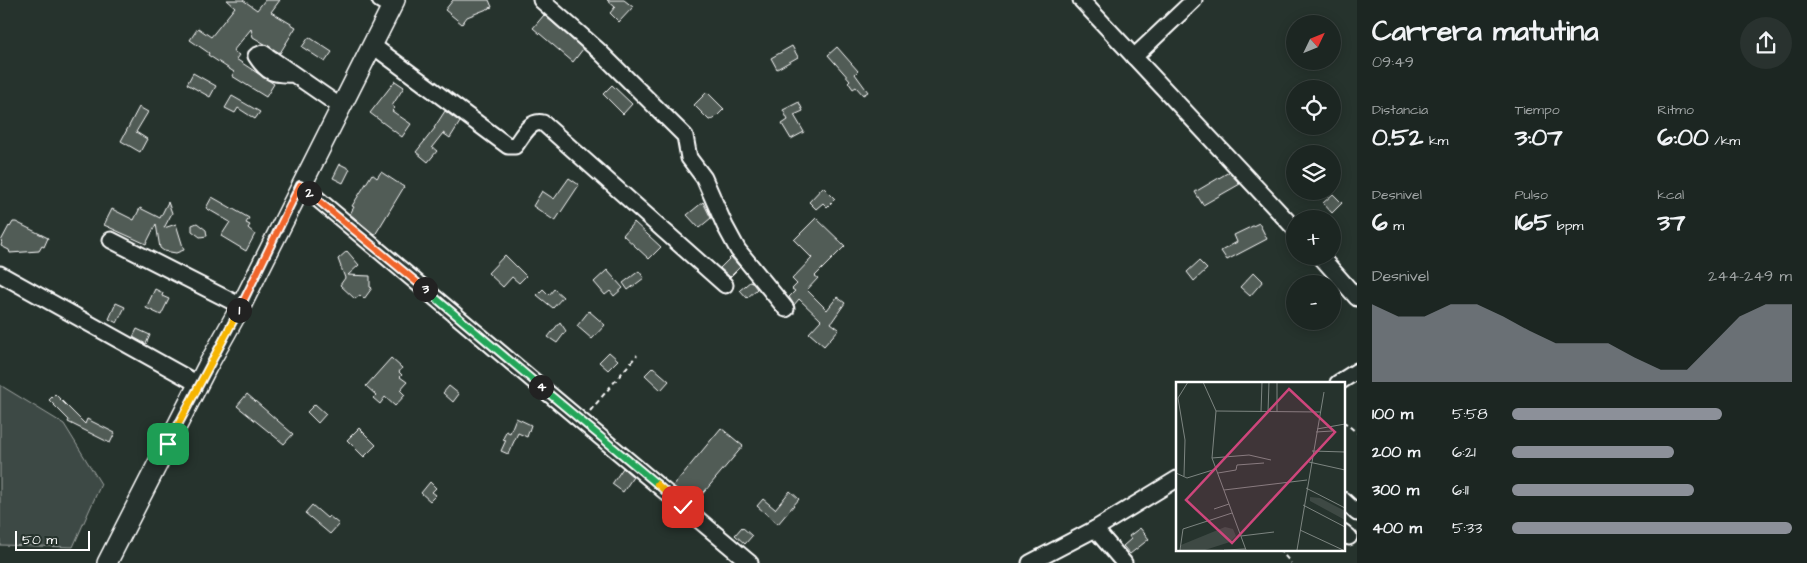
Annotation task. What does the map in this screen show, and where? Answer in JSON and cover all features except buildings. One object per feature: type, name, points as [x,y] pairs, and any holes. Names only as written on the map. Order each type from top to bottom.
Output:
[{"type":"main road","points":[[107,563],[198,384],[241,306],[300,185],[372,45],[389,2]]},
{"type":"street","points":[[541,0],[599,51],[685,136],[689,158],[704,178],[725,226],[738,250],[786,309]]},
{"type":"street","points":[[1081,0],[1286,219]]},
{"type":"street","points":[[1134,57],[1194,0]]},
{"type":"street","points":[[372,45],[508,146],[515,146],[532,123],[537,121],[543,124],[725,285]]},
{"type":"street","points":[[293,74],[341,107]]},
{"type":"street","points":[[300,185],[750,563]]},
{"type":"street","points":[[112,240],[241,306]]},
{"type":"street","points":[[1328,265],[1357,298]]},
{"type":"street","points":[[0,274],[198,384]]},
{"type":"street","points":[[1340,382],[1357,371]]},
{"type":"street","points":[[1030,563],[1095,529],[1176,480]]},
{"type":"street","points":[[1344,501],[1357,512]]},
{"type":"street","points":[[1095,529],[1124,563]]},
{"type":"path","points":[[582,421],[637,356]]},
{"type":"path","points":[[1344,422],[1357,433]]},
{"type":"path","points":[[1280,550],[1291,563]]},
{"type":"shaded area","points":[[0,385],[64,424],[101,484],[73,547],[0,545]]},
{"type":"route","points":[[168,444],[241,306],[300,185],[683,507]]}]
